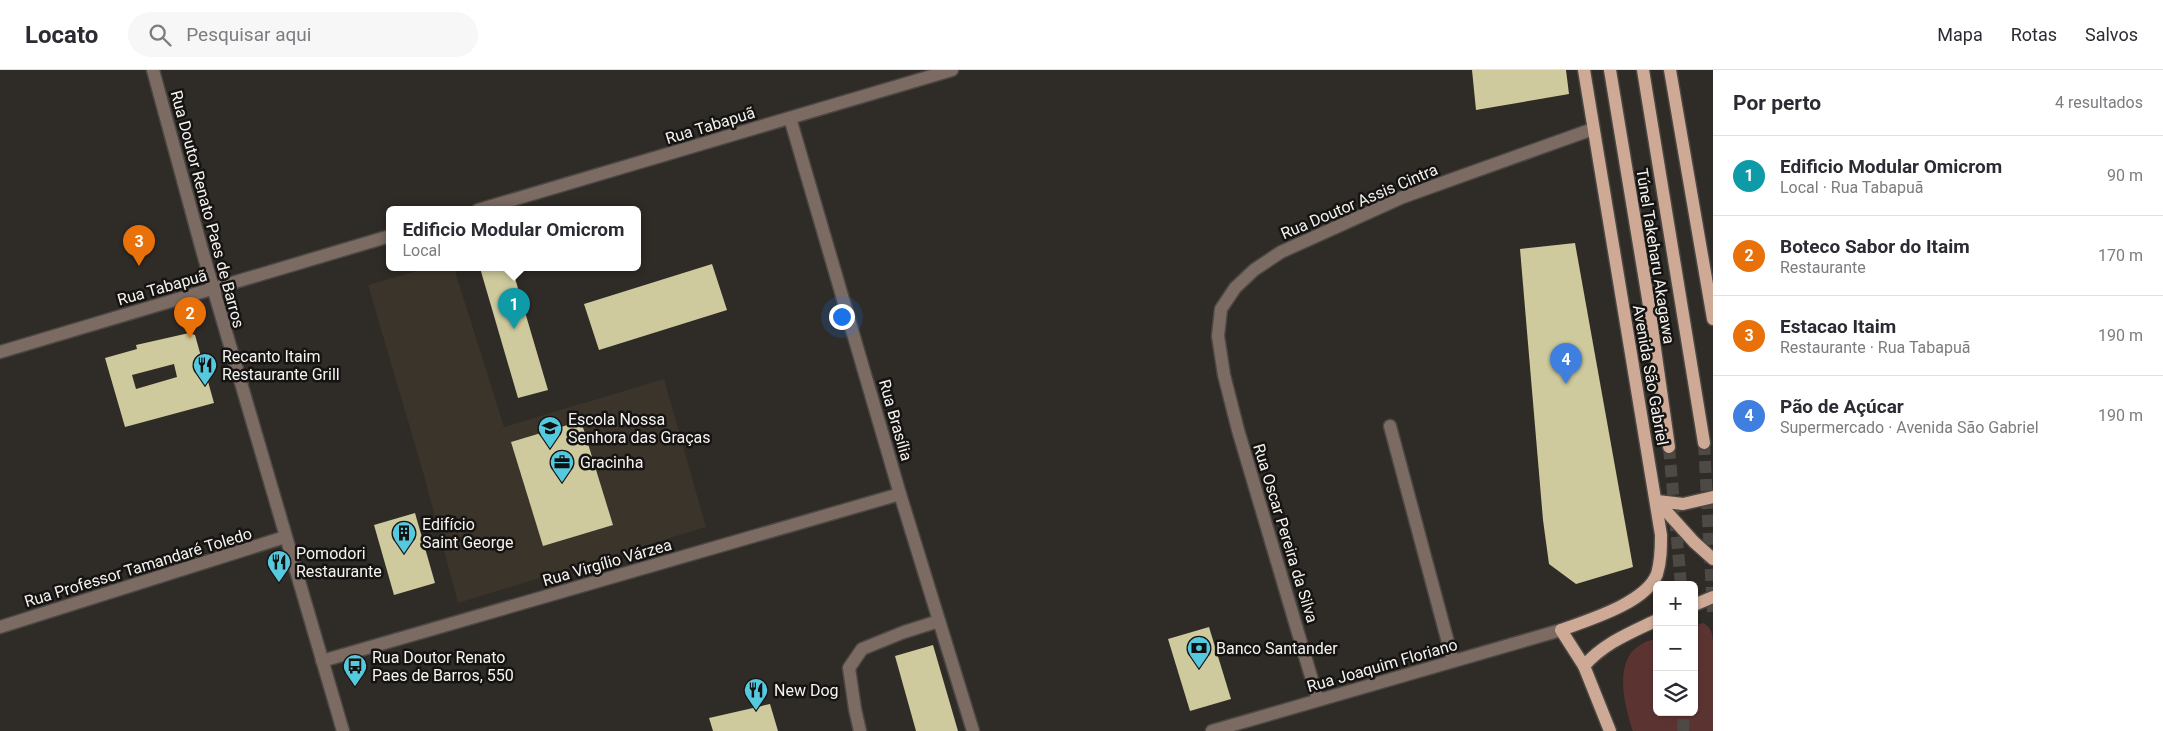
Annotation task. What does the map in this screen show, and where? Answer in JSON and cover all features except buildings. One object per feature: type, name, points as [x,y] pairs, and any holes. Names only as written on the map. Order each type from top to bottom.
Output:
[{"type":"main road","name":"Avenida São Gabriel","points":[[1561,630],[1611,610],[1649,588],[1657,574],[1661,535],[1657,501],[1584,70]]},
{"type":"main road","name":"Túnel Takeharu Akagawa","points":[[1610,70],[1648,299],[1669,447]]},
{"type":"main road","name":"Túnel Takeharu Akagawa","points":[[1643,70],[1704,443]]},
{"type":"main road","points":[[1670,70],[1713,318]]},
{"type":"main road","points":[[1657,501],[1683,504],[1713,498]]},
{"type":"main road","points":[[1657,501],[1694,542],[1713,559]]},
{"type":"main road","points":[[1698,603],[1713,597]]},
{"type":"main road","points":[[1584,666],[1596,652],[1653,622]]},
{"type":"main road","points":[[1561,630],[1584,666],[1610,731]]},
{"type":"street","name":"Rua Doutor Renato Paes de Barros","points":[[153,70],[213,289],[342,731]]},
{"type":"street","name":"Rua Tabapuã","points":[[492,206],[952,70]]},
{"type":"street","name":"Rua Brasília","points":[[790,118],[900,494],[973,731]]},
{"type":"street","name":"Rua Doutor Assis Cintra","points":[[1224,375],[1218,336],[1221,309],[1236,288],[1254,270],[1281,252],[1403,197],[1593,129]]},
{"type":"street","name":"Rua Tabapuã","points":[[0,352],[386,237]]},
{"type":"street","name":"Rua Oscar Pereira da Silva","points":[[1224,375],[1238,430],[1318,700]]},
{"type":"street","points":[[1390,426],[1453,661]]},
{"type":"street","name":"Rua Virgílio Várzea","points":[[322,661],[900,494]]},
{"type":"street","name":"Rua Professor Tamandaré Toledo","points":[[0,627],[285,537]]},
{"type":"street","points":[[860,731],[854,709],[849,668],[862,649],[904,632],[939,621]]},
{"type":"street","name":"Rua Joaquim Floriano","points":[[1212,731],[1561,630]]},
{"type":"shaded area","name":"Escola Nossa Senhora das Graças","points":[[417,271],[455,271],[504,427],[664,379],[706,527],[458,603],[423,472],[368,285]]},
{"type":"shaded area","points":[[1703,623],[1708,626],[1711,630],[1713,641],[1713,731],[1633,731],[1624,697],[1624,672],[1627,661],[1633,651],[1645,642],[1653,640],[1653,716],[1698,716],[1698,625]]},
{"type":"tunnel","points":[[1704,443],[1713,612]]},
{"type":"tunnel","points":[[1669,447],[1681,581]]},
{"type":"tunnel","points":[[1683,731],[1684,716]]},
{"type":"place","name":"Estacao Itaim","points":[[139,266]]},
{"type":"place","name":"Edificio Modular Omicrom","points":[[514,329]]},
{"type":"place","name":"Boteco Sabor do Itaim","points":[[190,338]]},
{"type":"place","name":"Pão de Açúcar","points":[[1566,384]]},
{"type":"place","name":"Recanto Itaim Restaurante Grill","points":[[205,386]]},
{"type":"place","name":"Escola Nossa Senhora das Graças","points":[[550,449]]},
{"type":"place","name":"Gracinha","points":[[562,483]]},
{"type":"place","name":"Edifício Saint George","points":[[404,554]]},
{"type":"place","name":"Pomodori Restaurante","points":[[279,583]]},
{"type":"place","name":"Banco Santander","points":[[1199,669]]},
{"type":"place","name":"Rua Doutor Renato Paes de Barros, 550","points":[[355,687]]},
{"type":"place","name":"New Dog","points":[[756,711]]}]
